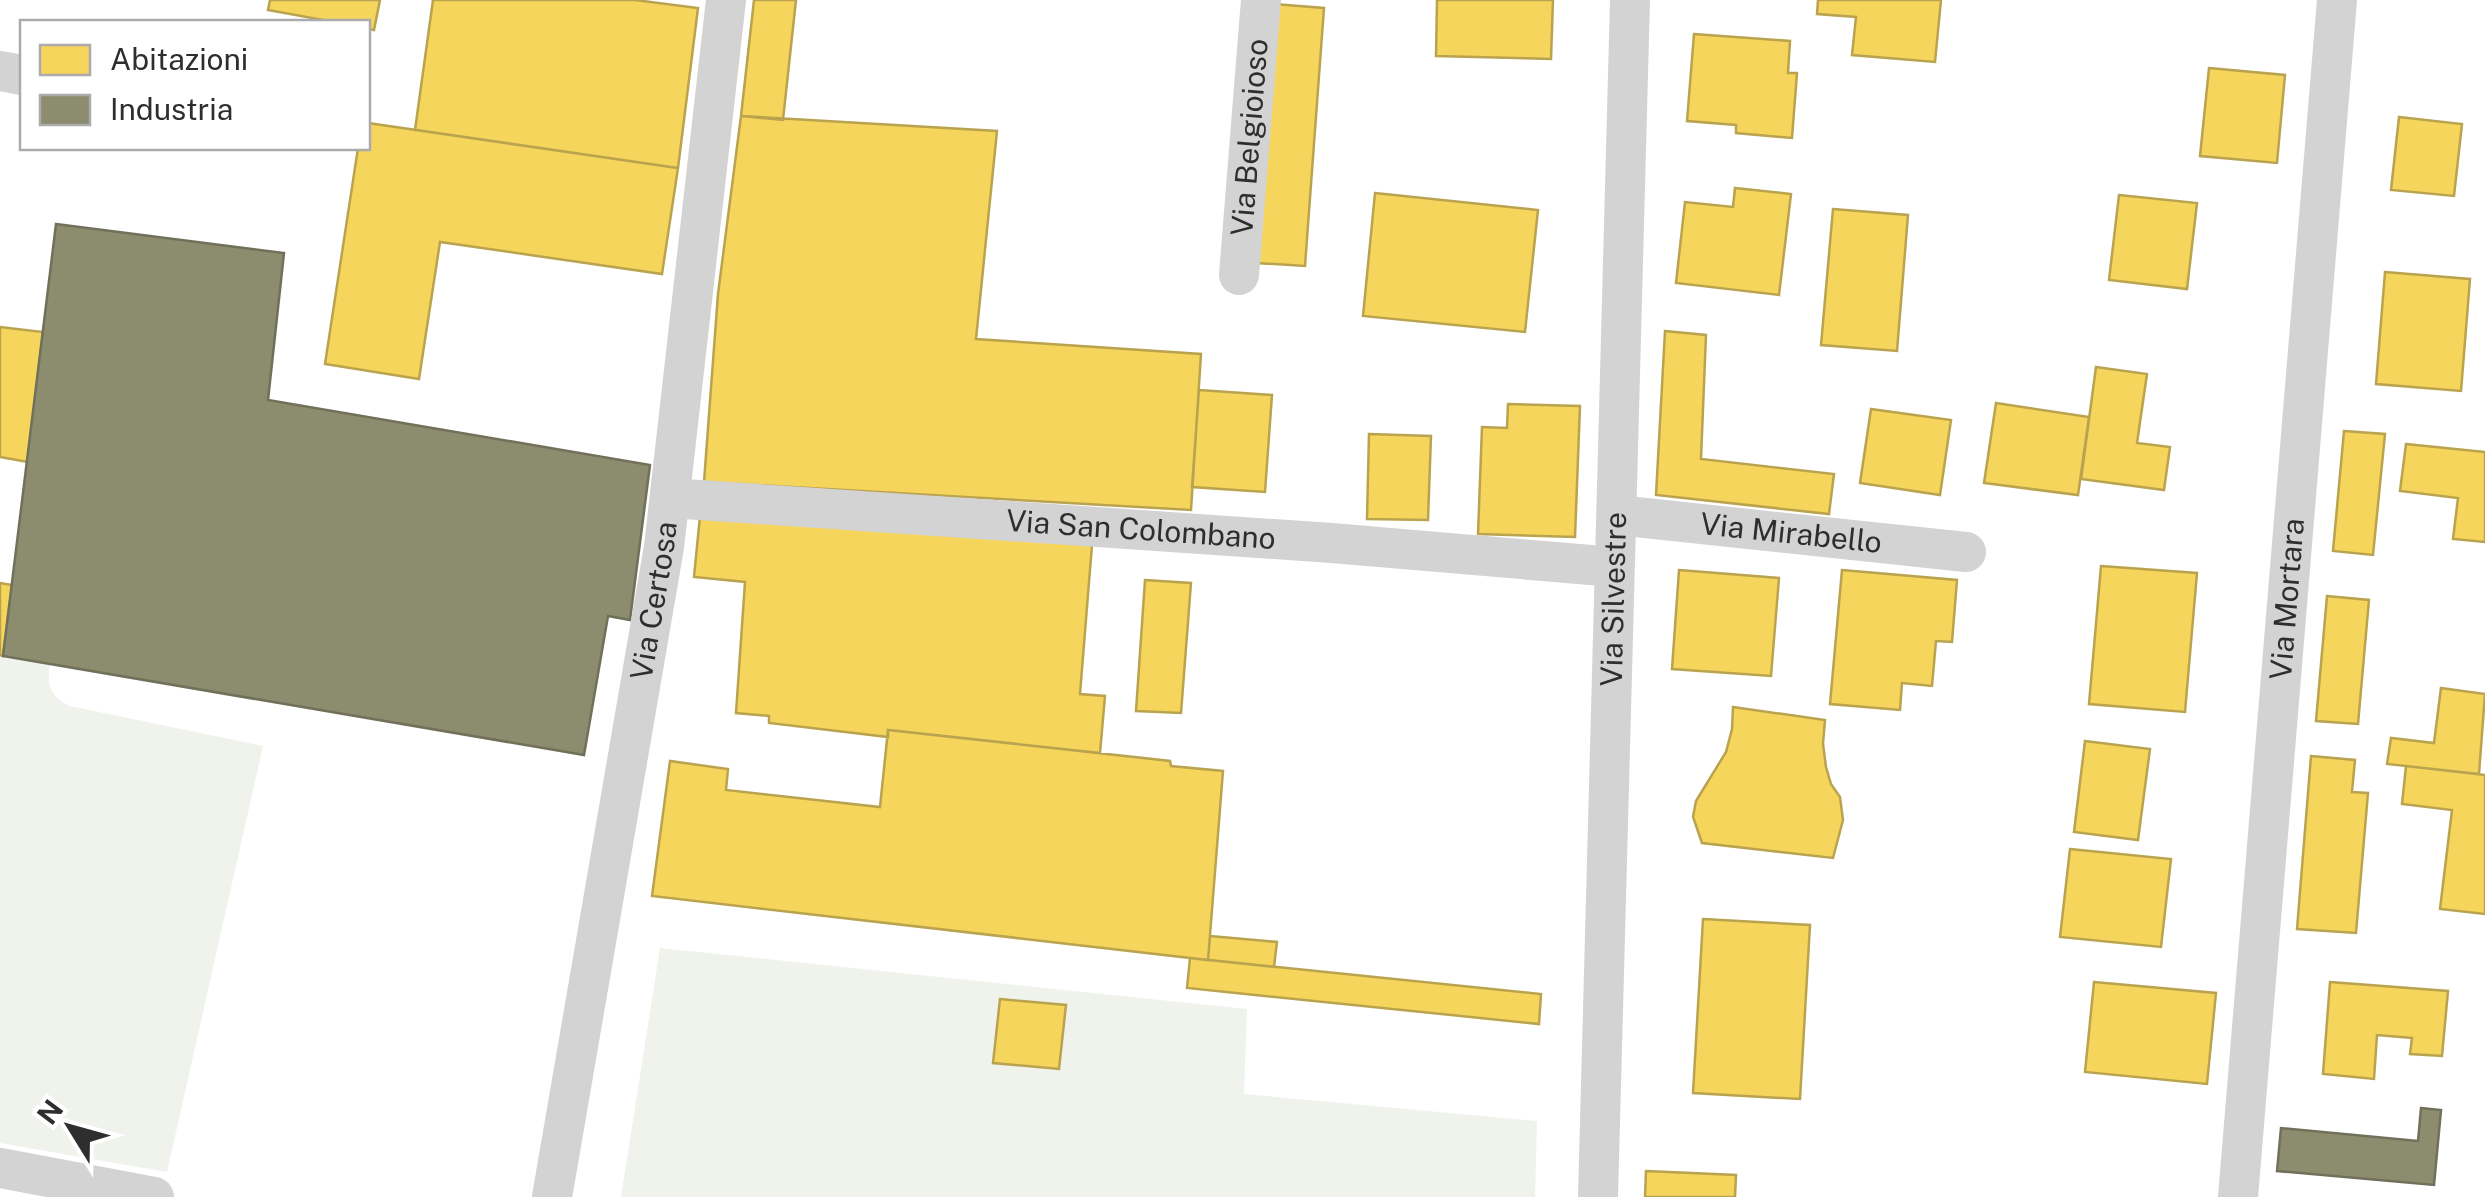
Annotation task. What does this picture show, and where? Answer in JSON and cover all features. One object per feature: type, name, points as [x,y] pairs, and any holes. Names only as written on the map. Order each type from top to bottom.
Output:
[{"type":"street","name":"Via Certosa","points":[[552,1197],[670,498],[726,0]]},
{"type":"street","name":"Via Belgioioso","points":[[1239,275],[1261,0]]},
{"type":"street","name":"Via Silvestre","points":[[1598,1197],[1630,0]]},
{"type":"street","name":"Via Mortara","points":[[2238,1197],[2337,0]]},
{"type":"street","name":"Via San Colombano","points":[[670,498],[1332,543],[1614,567]]},
{"type":"street","name":"Via Mirabello","points":[[1617,515],[1966,552]]},
{"type":"street","points":[[0,1168],[154,1197]]},
{"type":"shaded area","points":[[0,655],[50,664],[51,689],[70,706],[263,746],[167,1172],[0,1143]]},
{"type":"shaded area","points":[[660,948],[1247,1009],[1244,1094],[1537,1121],[1535,1197],[621,1197]]},
{"type":"building: Abitazioni","points":[[270,0],[380,0],[374,30],[370,29],[370,20],[323,20],[268,10]]},
{"type":"building: Abitazioni","points":[[433,0],[635,0],[698,8],[678,168],[415,130]]},
{"type":"building: Abitazioni","points":[[754,0],[796,0],[783,120],[741,116]]},
{"type":"building: Abitazioni","points":[[1437,0],[1553,0],[1551,59],[1436,56]]},
{"type":"building: Abitazioni","points":[[1818,0],[1941,0],[1935,62],[1852,55],[1856,17],[1817,14]]},
{"type":"building: Abitazioni","points":[[1274,4],[1324,8],[1305,266],[1256,263]]},
{"type":"building: Abitazioni","points":[[1694,34],[1790,41],[1788,73],[1797,73],[1792,138],[1736,133],[1736,125],[1687,121]]},
{"type":"building: Abitazioni","points":[[2209,68],[2285,75],[2277,163],[2200,156]]},
{"type":"building: Abitazioni","points":[[741,116],[997,131],[976,339],[1201,354],[1191,510],[704,482],[718,294]]},
{"type":"building: Abitazioni","points":[[2399,117],[2462,124],[2454,196],[2391,190]]},
{"type":"building: Abitazioni","points":[[370,123],[678,168],[662,274],[440,242],[419,379],[325,364],[358,150],[370,150]]},
{"type":"building: Abitazioni","points":[[1735,188],[1791,194],[1779,295],[1676,283],[1685,202],[1733,207]]},
{"type":"building: Abitazioni","points":[[1375,193],[1538,210],[1525,332],[1363,316]]},
{"type":"building: Abitazioni","points":[[2119,195],[2197,203],[2187,289],[2109,280]]},
{"type":"building: Abitazioni","points":[[1833,209],[1908,215],[1897,351],[1821,345]]},
{"type":"building: Abitazioni","points":[[2385,272],[2470,279],[2461,391],[2376,384]]},
{"type":"building: Abitazioni","points":[[0,327],[43,332],[28,462],[0,457]]},
{"type":"building: Abitazioni","points":[[1665,331],[1706,335],[1701,459],[1834,474],[1829,514],[1656,495]]},
{"type":"building: Abitazioni","points":[[2096,367],[2147,374],[2137,443],[2170,447],[2164,490],[2081,479]]},
{"type":"building: Abitazioni","points":[[1199,390],[1272,395],[1265,492],[1192,487]]},
{"type":"building: Abitazioni","points":[[1996,403],[2089,417],[2078,495],[1984,483]]},
{"type":"building: Abitazioni","points":[[1508,404],[1580,406],[1575,537],[1478,534],[1482,427],[1507,428]]},
{"type":"building: Abitazioni","points":[[1871,409],[1951,420],[1940,495],[1860,483]]},
{"type":"building: Abitazioni","points":[[2344,431],[2385,434],[2373,555],[2333,551]]},
{"type":"building: Abitazioni","points":[[1369,434],[1431,436],[1428,520],[1367,519]]},
{"type":"building: Abitazioni","points":[[2406,444],[2485,452],[2485,542],[2453,539],[2458,498],[2400,491]]},
{"type":"building: Abitazioni","points":[[700,516],[1092,545],[1080,694],[1105,696],[1100,753],[888,730],[888,737],[769,723],[769,716],[736,713],[745,582],[694,577]]},
{"type":"building: Abitazioni","points":[[2101,566],[2197,573],[2185,712],[2089,704]]},
{"type":"building: Abitazioni","points":[[1679,570],[1779,578],[1771,676],[1672,669]]},
{"type":"building: Abitazioni","points":[[1842,570],[1957,580],[1952,642],[1936,641],[1932,686],[1902,683],[1900,710],[1830,704]]},
{"type":"building: Abitazioni","points":[[1145,580],[1191,583],[1181,713],[1136,711]]},
{"type":"building: Abitazioni","points":[[0,583],[12,585],[3,656],[0,655]]},
{"type":"building: Abitazioni","points":[[2327,596],[2369,600],[2358,724],[2316,721]]},
{"type":"building: Abitazioni","points":[[2441,688],[2485,694],[2479,774],[2387,764],[2391,738],[2434,743]]},
{"type":"building: Abitazioni","points":[[1733,707],[1825,720],[1826,767],[1840,797],[1843,820],[1833,858],[1702,843],[1693,817],[1696,801],[1726,752]]},
{"type":"building: Abitazioni","points":[[888,730],[1170,761],[1171,766],[1223,771],[1208,960],[652,896],[670,761],[728,769],[726,790],[880,807]]},
{"type":"building: Abitazioni","points":[[2085,741],[2150,749],[2138,840],[2074,832]]},
{"type":"building: Abitazioni","points":[[2311,756],[2355,760],[2352,792],[2368,793],[2356,933],[2297,929]]},
{"type":"building: Abitazioni","points":[[2406,766],[2485,775],[2485,914],[2440,909],[2452,810],[2402,804]]},
{"type":"building: Abitazioni","points":[[2070,849],[2171,859],[2161,947],[2060,937]]},
{"type":"building: Abitazioni","points":[[1703,919],[1810,925],[1800,1099],[1693,1093]]},
{"type":"building: Abitazioni","points":[[1210,936],[1277,942],[1274,967],[1208,960]]},
{"type":"building: Abitazioni","points":[[1190,958],[1541,994],[1539,1024],[1187,988]]},
{"type":"building: Abitazioni","points":[[2094,982],[2216,993],[2207,1084],[2085,1072]]},
{"type":"building: Abitazioni","points":[[2330,982],[2448,991],[2442,1056],[2410,1054],[2412,1038],[2377,1035],[2374,1079],[2323,1074]]},
{"type":"building: Abitazioni","points":[[1000,999],[1066,1005],[1059,1069],[993,1063]]},
{"type":"building: Abitazioni","points":[[1646,1171],[1736,1175],[1735,1197],[1645,1197]]},
{"type":"building: Industria","points":[[56,224],[284,253],[268,400],[650,465],[630,620],[608,616],[584,755],[3,656]]},
{"type":"building: Industria","points":[[2421,1108],[2441,1110],[2434,1185],[2277,1171],[2281,1128],[2418,1141]]}]
